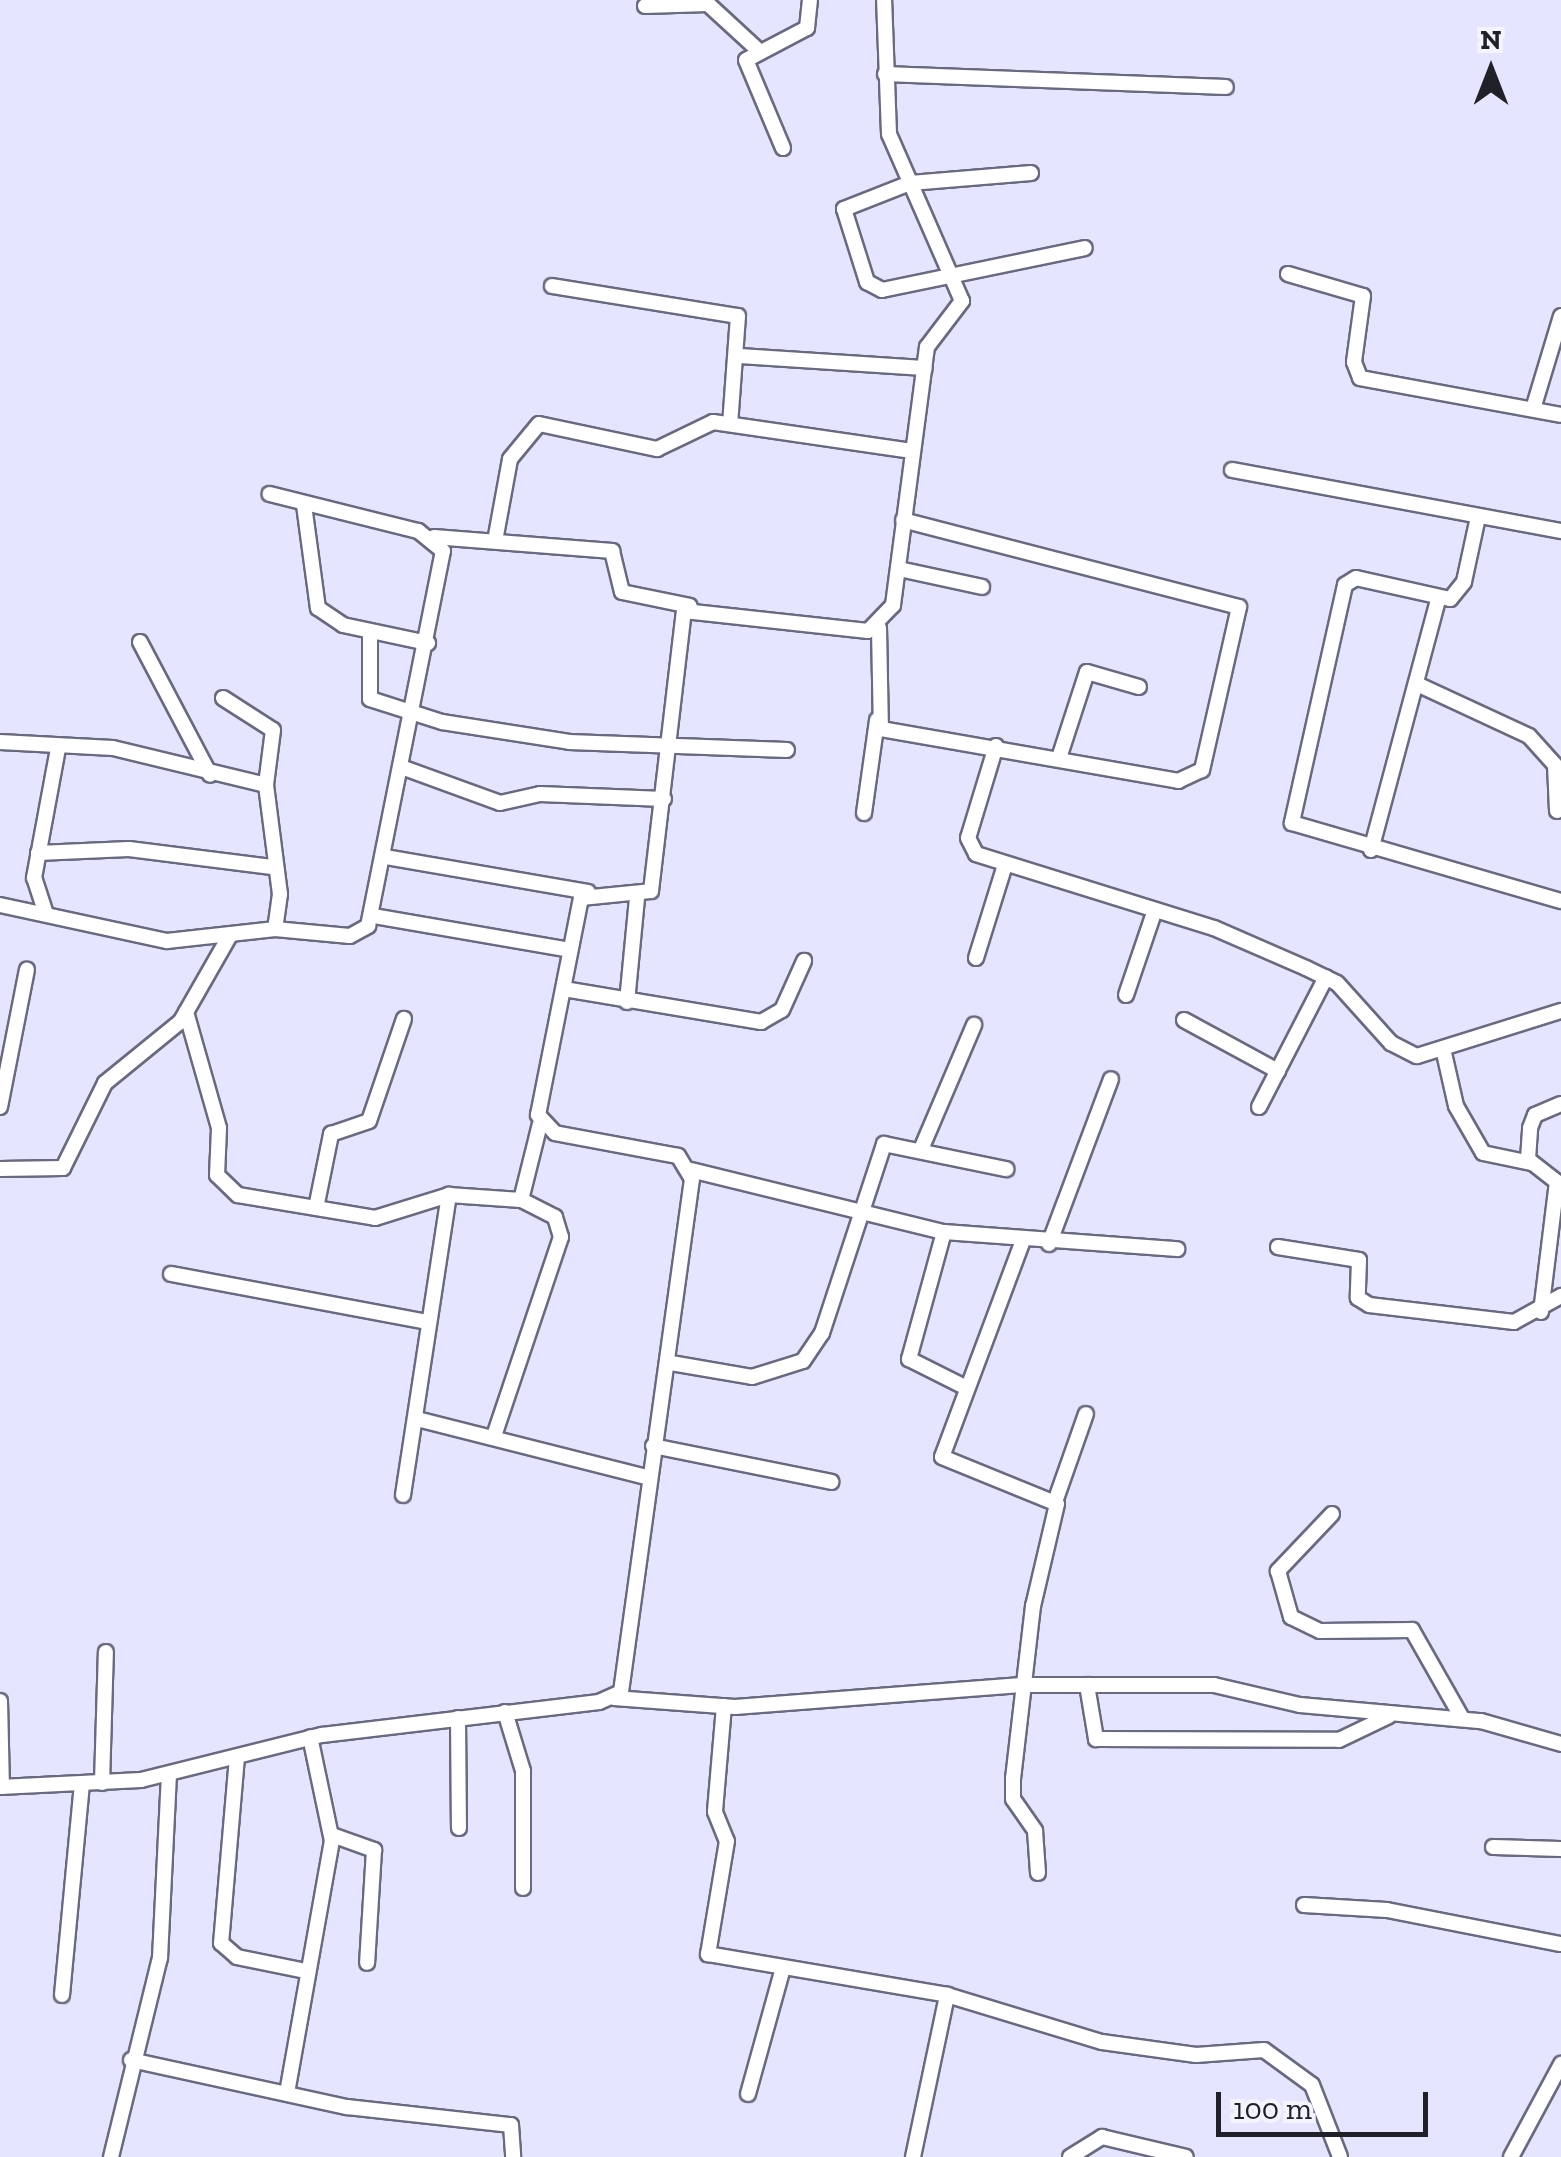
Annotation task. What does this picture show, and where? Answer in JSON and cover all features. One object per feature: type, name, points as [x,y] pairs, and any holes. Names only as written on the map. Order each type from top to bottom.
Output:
[{"type":"street","points":[[783,148],[747,80],[746,60],[757,48],[807,28],[810,0]]},
{"type":"street","points":[[864,813],[877,720],[879,628],[898,569],[928,338],[961,310],[953,276],[890,134],[884,0]]},
{"type":"street","points":[[645,6],[708,4],[757,48]]},
{"type":"street","points":[[885,74],[1226,87]]},
{"type":"street","points":[[1030,173],[910,183],[844,208],[867,282],[882,290],[1084,248]]},
{"type":"street","points":[[1288,274],[1362,296],[1360,378],[1561,415]]},
{"type":"street","points":[[552,286],[738,316],[730,424]]},
{"type":"street","points":[[1533,409],[1561,316]]},
{"type":"street","points":[[738,356],[925,368]]},
{"type":"street","points":[[495,542],[510,459],[539,424],[657,449],[702,424],[730,424],[912,451]]},
{"type":"street","points":[[1232,470],[1561,531]]},
{"type":"street","points":[[270,494],[432,537],[612,551],[622,592],[690,606],[879,628]]},
{"type":"street","points":[[304,506],[318,608],[370,631],[428,644]]},
{"type":"street","points":[[1371,850],[1438,600],[1464,582],[1478,517]]},
{"type":"street","points":[[877,720],[891,733],[1196,777],[1242,612],[903,520]]},
{"type":"street","points":[[0,906],[45,912],[150,940],[274,929],[357,936],[374,916],[416,712],[444,562],[432,537]]},
{"type":"street","points":[[898,569],[982,587]]},
{"type":"street","points":[[1438,600],[1356,578],[1345,586],[1292,823],[1371,850],[1561,901]]},
{"type":"street","points":[[627,1002],[638,898],[654,880],[670,748],[679,622],[690,606]]},
{"type":"street","points":[[370,631],[370,698],[488,733],[670,748],[787,750]]},
{"type":"street","points":[[140,642],[210,775]]},
{"type":"street","points":[[1060,756],[1087,672],[1140,686]]},
{"type":"street","points":[[1418,685],[1529,736],[1555,765],[1557,811]]},
{"type":"street","points":[[224,698],[272,730],[266,785],[272,868],[280,894],[274,929]]},
{"type":"street","points":[[0,742],[58,749],[113,748],[210,775],[266,785]]},
{"type":"street","points":[[996,746],[968,844],[1005,866],[1155,910],[1326,977],[1390,1042],[1416,1056],[1444,1053],[1561,1011]]},
{"type":"street","points":[[45,912],[38,853],[58,749]]},
{"type":"street","points":[[404,768],[500,803],[540,794],[664,800]]},
{"type":"street","points":[[38,853],[118,848],[272,868]]},
{"type":"street","points":[[386,857],[638,898]]},
{"type":"street","points":[[976,958],[1005,866]]},
{"type":"street","points":[[521,1200],[540,1124],[570,950],[588,892]]},
{"type":"street","points":[[1126,996],[1155,910]]},
{"type":"street","points":[[374,916],[570,950]]},
{"type":"street","points":[[0,1168],[63,1168],[105,1083],[186,1012],[230,935]]},
{"type":"street","points":[[564,989],[761,1022],[782,1010],[804,961]]},
{"type":"street","points":[[0,1107],[27,970]]},
{"type":"street","points":[[1260,1107],[1326,977]]},
{"type":"street","points":[[186,1012],[216,1112],[222,1185],[375,1218],[450,1194],[521,1200],[556,1216],[561,1237],[494,1436]]},
{"type":"street","points":[[316,1208],[331,1134],[368,1121],[404,1019]]},
{"type":"street","points":[[1184,1020],[1278,1071]]},
{"type":"street","points":[[922,1147],[974,1025]]},
{"type":"street","points":[[1444,1053],[1456,1106],[1483,1153],[1531,1163],[1557,1182],[1540,1312]]},
{"type":"street","points":[[1049,1244],[1111,1080]]},
{"type":"street","points":[[1531,1163],[1532,1120],[1561,1104]]},
{"type":"street","points":[[540,1124],[678,1156],[691,1170],[944,1232],[1022,1243],[1177,1250]]},
{"type":"street","points":[[670,1363],[752,1377],[804,1361],[884,1144],[922,1147],[1006,1169]]},
{"type":"street","points":[[614,1698],[623,1684],[648,1477],[670,1363],[691,1170]]},
{"type":"street","points":[[403,1496],[417,1419],[427,1322],[450,1194]]},
{"type":"street","points":[[944,1232],[909,1359],[965,1387]]},
{"type":"street","points":[[1022,1243],[965,1387],[946,1463],[1056,1499]]},
{"type":"street","points":[[1278,1247],[1359,1260],[1358,1298],[1369,1305],[1500,1322],[1540,1312],[1561,1296]]},
{"type":"street","points":[[171,1274],[427,1322]]},
{"type":"street","points":[[1038,1873],[1034,1831],[1013,1799],[1021,1686],[1056,1499],[1086,1414]]},
{"type":"street","points":[[417,1419],[648,1477]]},
{"type":"street","points":[[653,1446],[832,1482]]},
{"type":"street","points":[[1332,1514],[1278,1571],[1291,1616],[1320,1631],[1412,1630],[1462,1718]]},
{"type":"street","points":[[102,1783],[106,1652]]},
{"type":"street","points":[[1087,1685],[1096,1739],[1338,1740],[1388,1716]]},
{"type":"street","points":[[0,1701],[1,1787],[102,1783],[169,1774],[310,1737],[614,1698],[724,1706],[1021,1686],[1214,1685],[1388,1716],[1462,1718],[1561,1744]]},
{"type":"street","points":[[724,1706],[715,1812],[728,1840],[708,1954],[947,1995],[1102,2042],[1196,2055],[1264,2050],[1312,2085],[1340,2157]]},
{"type":"street","points":[[505,1712],[523,1772],[523,1888]]},
{"type":"street","points":[[458,1718],[460,1828]]},
{"type":"street","points":[[286,2093],[332,1835],[310,1737]]},
{"type":"street","points":[[237,1757],[220,1944],[238,1957],[306,1971]]},
{"type":"street","points":[[111,2157],[167,1906],[169,1774]]},
{"type":"street","points":[[62,1995],[82,1784]]},
{"type":"street","points":[[332,1835],[374,1850],[367,1963]]},
{"type":"street","points":[[1493,1847],[1561,1849]]},
{"type":"street","points":[[1304,1906],[1387,1910],[1561,1944]]},
{"type":"street","points":[[748,2094],[783,1968]]},
{"type":"street","points":[[913,2157],[947,1995]]},
{"type":"street","points":[[131,2060],[286,2093],[510,2124],[513,2157]]},
{"type":"street","points":[[1511,2157],[1561,2064]]},
{"type":"street","points":[[1070,2157],[1102,2137],[1186,2157]]}]
